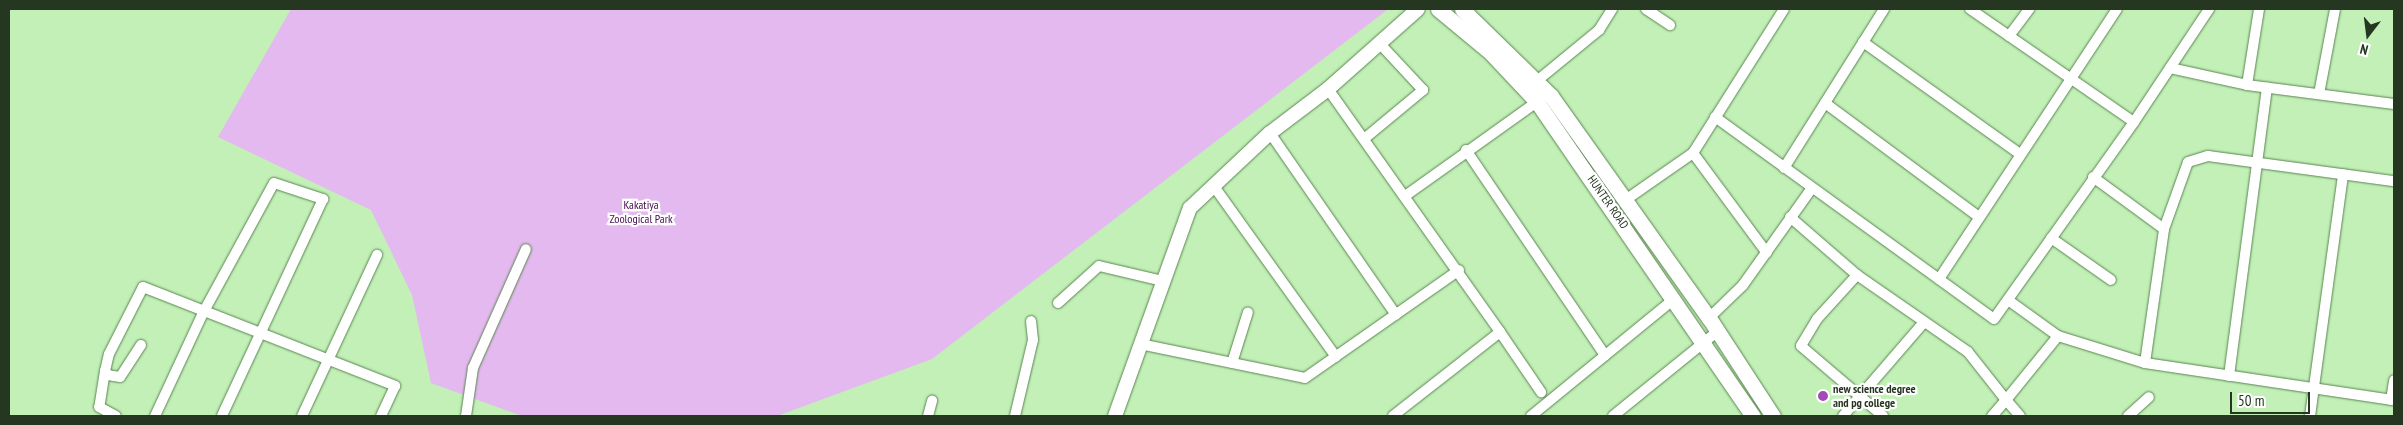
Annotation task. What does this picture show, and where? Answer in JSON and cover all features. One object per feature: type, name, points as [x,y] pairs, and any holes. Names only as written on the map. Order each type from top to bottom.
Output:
[{"type":"main road","name":"HUNTER ROAD","points":[[1438,9],[1490,53],[1537,102],[1626,211],[1709,318],[1773,416]]},
{"type":"main road","name":"HUNTER ROAD","points":[[1462,9],[1538,80],[1626,211],[1674,299],[1751,415]]},
{"type":"street","points":[[1115,416],[1190,208],[1270,133],[1328,89],[1381,45],[1418,9]]},
{"type":"street","points":[[1538,80],[1599,30],[1612,9]]},
{"type":"street","points":[[1646,9],[1670,25]]},
{"type":"street","points":[[1626,211],[1693,153],[1784,9]]},
{"type":"street","points":[[1784,168],[1884,9]]},
{"type":"street","points":[[1970,9],[2134,122]]},
{"type":"street","points":[[2009,36],[2029,9]]},
{"type":"street","points":[[1939,279],[2069,78],[2117,9]]},
{"type":"street","points":[[1715,117],[1994,318],[2134,122],[2209,9]]},
{"type":"street","points":[[2247,85],[2259,9]]},
{"type":"street","points":[[2319,94],[2336,9]]},
{"type":"street","points":[[1864,42],[2020,154]]},
{"type":"street","points":[[1364,139],[1423,90],[1381,45]]},
{"type":"street","points":[[2170,68],[2247,85],[2394,104]]},
{"type":"street","points":[[2229,376],[2268,87]]},
{"type":"street","points":[[1328,89],[1460,270],[1541,392]]},
{"type":"street","points":[[1405,196],[1466,150],[1537,102]]},
{"type":"street","points":[[1825,103],[1979,216]]},
{"type":"street","points":[[1270,133],[1396,315]]},
{"type":"street","points":[[1466,150],[1605,355]]},
{"type":"street","points":[[1693,153],[1767,253]]},
{"type":"street","points":[[2146,363],[2164,229],[2188,162],[2208,156],[2394,181]]},
{"type":"street","points":[[2310,416],[2343,174]]},
{"type":"street","points":[[2093,177],[2164,229]]},
{"type":"street","points":[[155,416],[203,313],[274,182],[323,199],[222,416]]},
{"type":"street","points":[[1213,185],[1336,357]]},
{"type":"street","points":[[1709,318],[1743,285],[1812,188]]},
{"type":"street","points":[[1790,217],[1856,275],[1968,352],[2020,416]]},
{"type":"street","points":[[2051,238],[2111,280]]},
{"type":"street","points":[[466,416],[473,368],[526,249]]},
{"type":"street","points":[[302,416],[377,255]]},
{"type":"street","points":[[1058,303],[1099,266],[1163,282]]},
{"type":"street","points":[[1140,344],[1305,378],[1460,270]]},
{"type":"street","points":[[1856,275],[1818,319],[1801,346],[1861,395],[1883,416]]},
{"type":"street","points":[[116,416],[99,407],[105,371],[140,288],[395,386],[381,416]]},
{"type":"street","points":[[1531,416],[1674,299]]},
{"type":"street","points":[[2008,300],[2058,336],[2146,363],[2392,400],[2394,380]]},
{"type":"street","points":[[1232,363],[1248,312]]},
{"type":"street","points":[[1016,416],[1033,340],[1031,321]]},
{"type":"street","points":[[1843,416],[1924,322]]},
{"type":"street","points":[[1613,416],[1718,331]]},
{"type":"street","points":[[1393,416],[1500,332]]},
{"type":"street","points":[[1992,416],[2058,336]]},
{"type":"street","points":[[105,371],[115,379],[120,377],[141,345]]},
{"type":"street","points":[[2128,416],[2149,397]]},
{"type":"street","points":[[928,416],[932,401]]},
{"type":"green space","name":"Kakatiya Zoological Park","points":[[291,9],[1387,10],[932,359],[777,416],[522,416],[431,383],[412,295],[371,210],[218,137]]},
{"type":"place","name":"new science degree and pg college","points":[[1823,396]]}]
